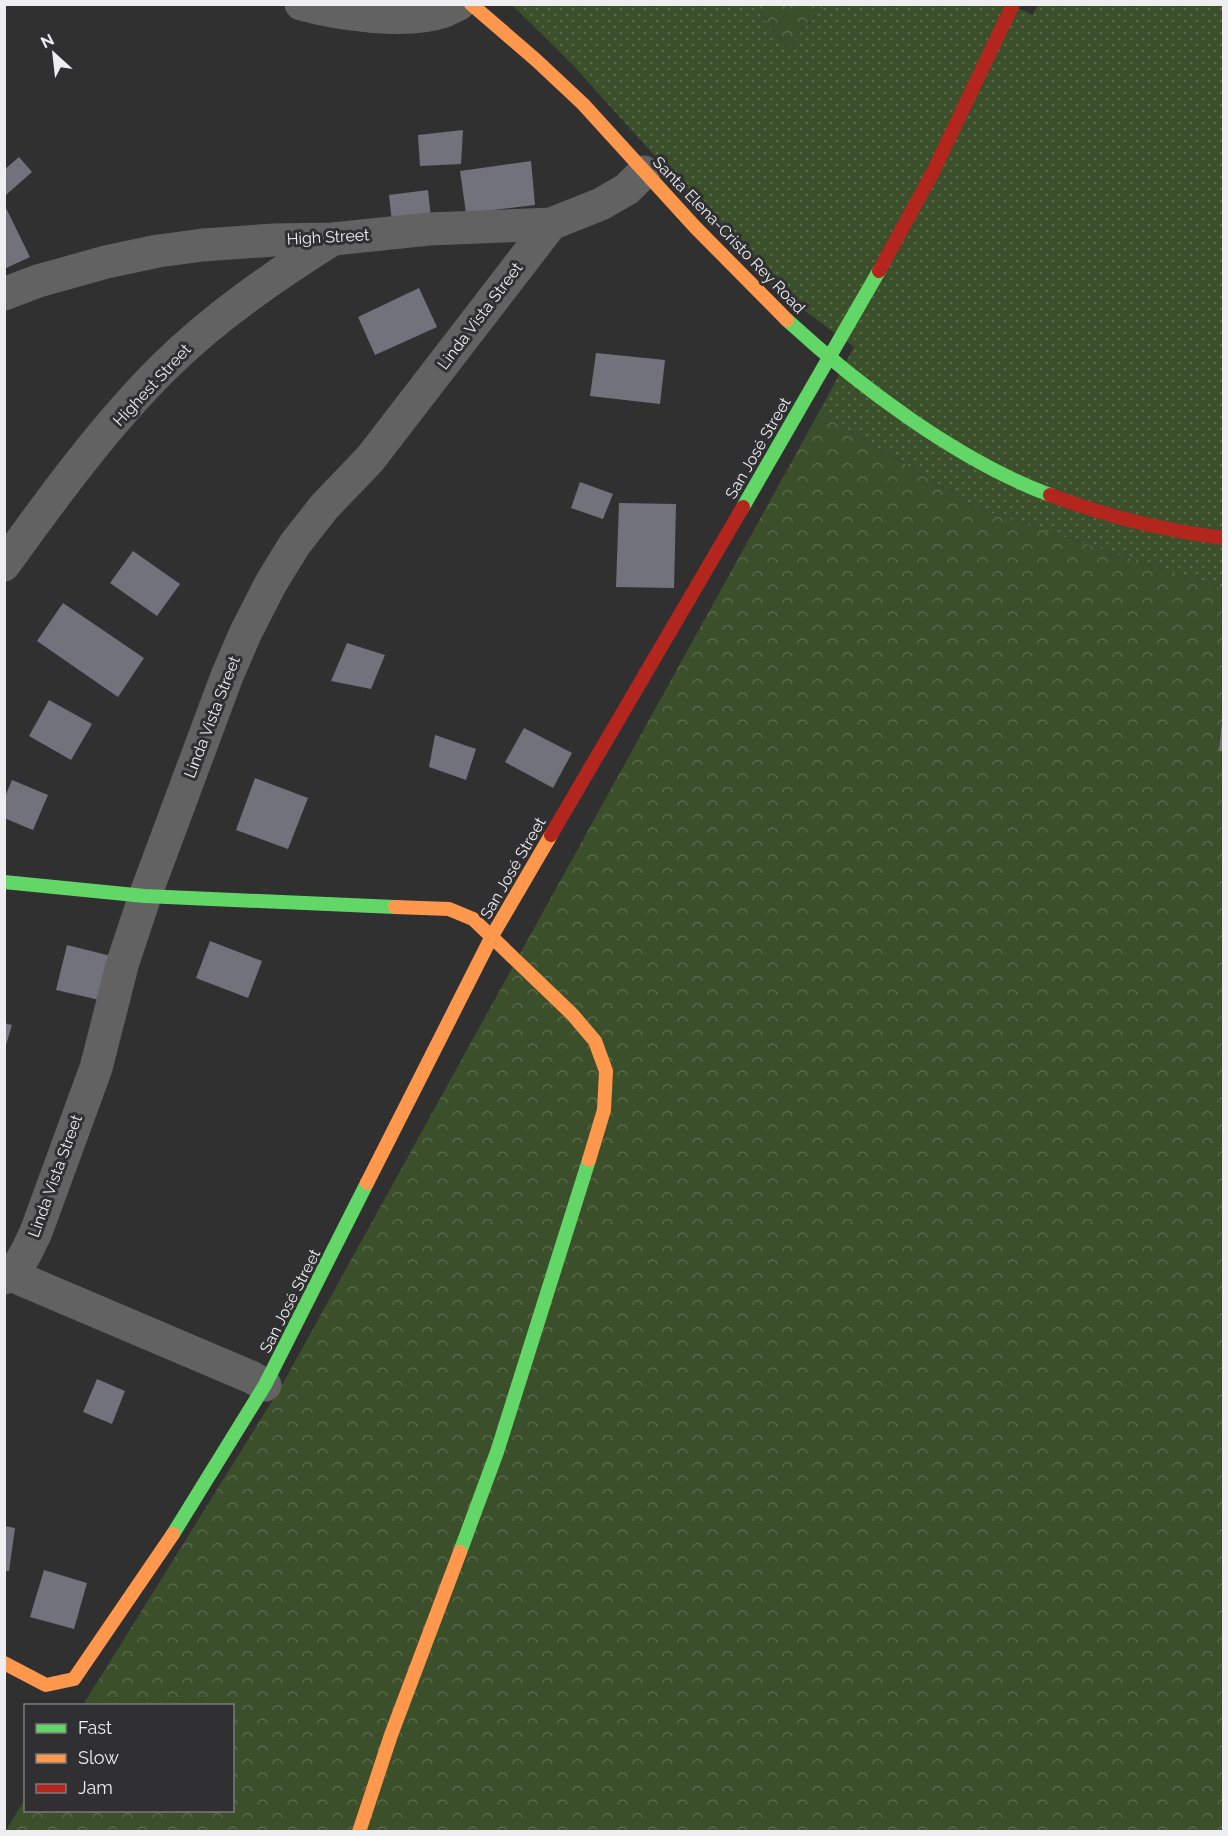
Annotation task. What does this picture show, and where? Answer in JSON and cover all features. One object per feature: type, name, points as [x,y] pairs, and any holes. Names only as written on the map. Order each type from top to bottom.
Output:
[{"type":"street","points":[[301,4],[318,9],[358,14],[413,17],[441,13],[459,4]]},
{"type":"street","name":"Santa Elena-Cristo Rey Road","points":[[471,4],[508,33],[599,120],[727,262],[790,323],[893,406],[954,447],[1048,494],[1097,512],[1157,528],[1224,538]]},
{"type":"street","name":"San José Street","points":[[4,1663],[46,1685],[74,1679],[156,1561],[266,1385],[492,936],[830,357],[933,172],[1013,4]]},
{"type":"street","name":"High Street","points":[[4,294],[38,281],[106,262],[158,251],[262,241],[333,239],[429,229],[551,224],[601,204],[627,189],[644,172]]},
{"type":"street","name":"Linda Vista Street","points":[[8,1277],[24,1256],[36,1232],[96,1068],[123,962],[145,896],[227,676],[271,583],[295,544],[324,507],[370,459],[551,224]]},
{"type":"street","name":"Highest Street","points":[[4,565],[80,464],[165,366],[243,298],[333,239]]},
{"type":"street","points":[[4,882],[145,896],[449,909],[473,919],[492,936],[572,1014],[595,1041],[606,1071],[604,1110],[497,1452],[391,1735],[359,1832]]},
{"type":"street","points":[[8,1277],[266,1385]]},
{"type":"green space","points":[[1009,4],[1032,15],[1038,5],[1223,5],[1223,589],[979,509],[819,412],[854,347],[776,290],[571,63],[512,5],[752,5],[788,47],[825,5]]},
{"type":"green space","points":[[752,5],[825,5],[788,47]]},
{"type":"green space","points":[[819,412],[979,509],[1223,589],[1223,1831],[5,1832],[24,1801],[24,1812],[234,1812],[234,1704],[84,1704],[282,1385]]},
{"type":"building","points":[[463,130],[461,164],[420,166],[418,135]]},
{"type":"building","points":[[19,157],[32,172],[6,195],[4,170]]},
{"type":"building","points":[[531,161],[535,205],[466,213],[460,171]]},
{"type":"building","points":[[428,190],[431,218],[392,223],[389,195]]},
{"type":"building","points":[[4,204],[30,257],[4,269]]},
{"type":"building","points":[[419,288],[437,327],[375,355],[358,317]]},
{"type":"building","points":[[596,353],[665,360],[660,404],[590,396]]},
{"type":"building","points":[[580,482],[613,494],[603,519],[571,508]]},
{"type":"building","points":[[619,503],[676,504],[674,588],[616,587]]},
{"type":"building","points":[[133,551],[180,584],[157,616],[110,583]]},
{"type":"building","points":[[63,603],[144,658],[118,697],[37,641]]},
{"type":"building","points":[[347,643],[385,655],[371,689],[331,681]]},
{"type":"building","points":[[49,700],[92,724],[71,760],[29,736]]},
{"type":"building","points":[[1222,722],[1224,722],[1224,751],[1219,751]]},
{"type":"building","points":[[524,728],[572,753],[553,788],[505,762]]},
{"type":"building","points":[[435,735],[476,749],[466,780],[429,767]]},
{"type":"building","points":[[255,778],[308,798],[288,849],[236,830]]},
{"type":"building","points":[[12,780],[48,795],[33,830],[4,818],[4,799]]},
{"type":"building","points":[[210,941],[262,961],[248,998],[196,978]]},
{"type":"building","points":[[67,945],[115,957],[104,1001],[56,990]]},
{"type":"building","points":[[4,1023],[12,1025],[5,1048],[4,1048]]},
{"type":"building","points":[[97,1379],[125,1391],[112,1424],[83,1412]]},
{"type":"building","points":[[4,1526],[15,1528],[9,1571],[4,1571]]},
{"type":"building","points":[[44,1570],[87,1583],[74,1629],[30,1617]]},
{"type":"traffic: fast","points":[[743,507],[879,271]]},
{"type":"traffic: fast","points":[[787,320],[846,371],[911,420],[980,462],[1050,495]]},
{"type":"traffic: fast","points":[[4,882],[145,896],[395,907]]},
{"type":"traffic: fast","points":[[460,1552],[497,1452],[589,1160]]},
{"type":"traffic: fast","points":[[173,1534],[265,1385],[367,1183]]},
{"type":"traffic: slow","points":[[471,4],[583,104],[695,227],[787,320]]},
{"type":"traffic: slow","points":[[367,1183],[492,936],[551,835]]},
{"type":"traffic: slow","points":[[395,907],[449,909],[473,919],[572,1014],[595,1041],[606,1071],[604,1110],[589,1160]]},
{"type":"traffic: slow","points":[[4,1663],[46,1685],[74,1679],[173,1534]]},
{"type":"traffic: slow","points":[[359,1832],[391,1735],[460,1552]]},
{"type":"traffic: jam","points":[[879,271],[933,172],[1013,4]]},
{"type":"traffic: jam","points":[[1050,495],[1136,522],[1224,538]]},
{"type":"traffic: jam","points":[[551,835],[743,507]]}]
